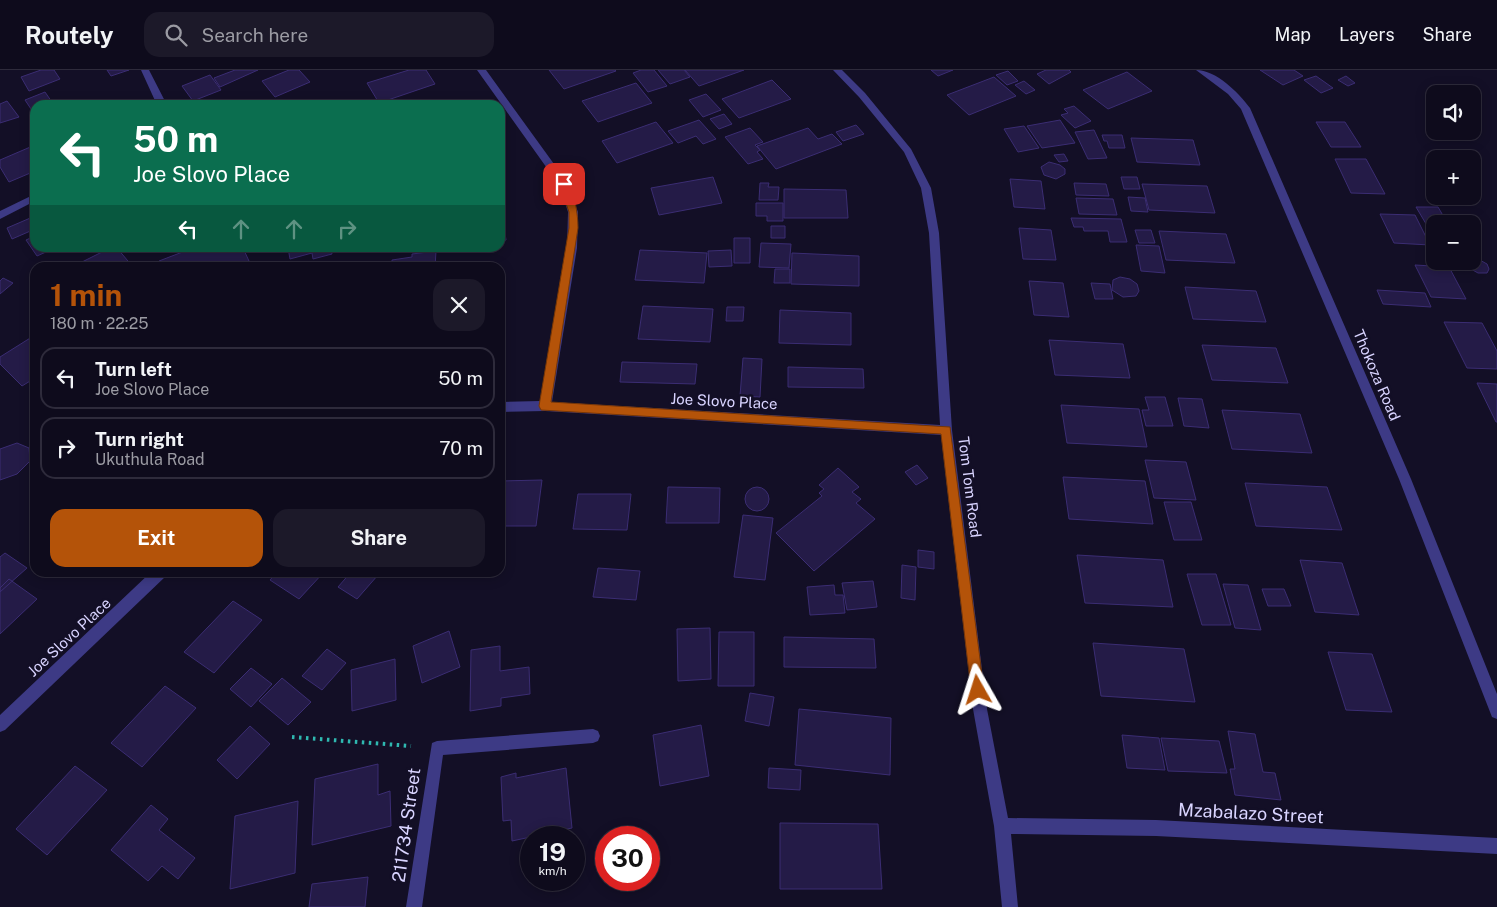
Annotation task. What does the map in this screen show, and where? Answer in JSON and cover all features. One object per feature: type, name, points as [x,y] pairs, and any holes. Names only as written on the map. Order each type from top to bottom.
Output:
[{"type":"street","points":[[145,70],[160,100]]},
{"type":"street","points":[[481,70],[503,100]]},
{"type":"street","name":"Tom Tom Road","points":[[837,70],[862,95],[908,152],[926,188],[934,232],[946,430],[980,709],[1002,826],[1010,907]]},
{"type":"street","name":"Thokoza Road","points":[[1200,70],[1231,92],[1245,108],[1405,479],[1497,712]]},
{"type":"street","points":[[505,103],[564,184],[573,212],[572,248],[545,406]]},
{"type":"street","points":[[0,215],[30,200]]},
{"type":"street","name":"Joe Slovo Place","points":[[505,407],[545,406],[946,430]]},
{"type":"street","name":"Joe Slovo Place","points":[[0,725],[155,577]]},
{"type":"street","points":[[437,748],[593,736]]},
{"type":"street","name":"211734 Street","points":[[414,907],[437,748]]},
{"type":"street","name":"Mzabalazo Street","points":[[1002,826],[1156,828],[1497,846]]},
{"type":"path","name":"211734 Street","points":[[292,737],[437,748]]},
{"type":"building","points":[[41,70],[54,70],[60,79],[29,91],[21,77]]},
{"type":"building","points":[[107,70],[129,70],[111,76]]},
{"type":"building","points":[[235,70],[258,70],[220,87],[214,78]]},
{"type":"building","points":[[289,70],[299,70],[310,82],[275,97],[262,81]]},
{"type":"building","points":[[409,70],[426,70],[435,84],[388,100],[377,100],[367,83]]},
{"type":"building","points":[[549,70],[615,70],[616,71],[564,89]]},
{"type":"building","points":[[641,70],[654,70],[667,86],[648,92],[633,73]]},
{"type":"building","points":[[658,70],[684,70],[690,77],[670,84]]},
{"type":"building","points":[[685,70],[744,70],[699,86]]},
{"type":"building","points":[[931,70],[953,70],[938,76]]},
{"type":"building","points":[[1046,70],[1069,70],[1071,72],[1049,84],[1037,74]]},
{"type":"building","points":[[1260,70],[1294,70],[1303,76],[1283,85]]},
{"type":"building","points":[[1008,71],[1018,81],[1007,85],[996,75]]},
{"type":"building","points":[[1127,72],[1152,91],[1108,109],[1083,90]]},
{"type":"building","points":[[210,75],[221,90],[192,100],[182,86]]},
{"type":"building","points":[[1316,76],[1333,88],[1321,93],[1304,80]]},
{"type":"building","points":[[1346,76],[1355,83],[1348,86],[1338,80]]},
{"type":"building","points":[[994,77],[1016,96],[969,115],[947,95]]},
{"type":"building","points":[[772,80],[791,99],[739,118],[722,99]]},
{"type":"building","points":[[1024,81],[1035,90],[1026,94],[1015,85]]},
{"type":"building","points":[[636,83],[652,103],[598,122],[582,101]]},
{"type":"building","points":[[45,92],[51,100],[30,100],[30,108],[25,100]]},
{"type":"building","points":[[706,94],[721,110],[703,117],[689,100]]},
{"type":"building","points":[[7,101],[19,117],[0,123],[0,104]]},
{"type":"building","points":[[1074,106],[1091,121],[1075,128],[1061,115],[1068,113],[1064,109]]},
{"type":"building","points":[[724,114],[732,124],[719,129],[710,119]]},
{"type":"building","points":[[699,120],[716,139],[703,144],[696,136],[678,143],[668,131]]},
{"type":"building","points":[[1060,120],[1075,143],[1042,148],[1027,126]]},
{"type":"building","points":[[656,122],[673,143],[617,163],[602,141]]},
{"type":"building","points":[[1316,122],[1345,122],[1361,147],[1331,147]]},
{"type":"building","points":[[856,125],[864,134],[843,141],[836,132]]},
{"type":"building","points":[[1024,126],[1039,148],[1018,152],[1004,129]]},
{"type":"building","points":[[750,128],[763,142],[755,145],[760,150],[757,152],[763,159],[748,164],[725,137]]},
{"type":"building","points":[[808,128],[818,139],[832,134],[842,144],[776,169],[757,146]]},
{"type":"building","points":[[1094,130],[1107,158],[1088,159],[1075,132]]},
{"type":"building","points":[[1102,135],[1122,135],[1125,148],[1109,148],[1107,141],[1104,141]]},
{"type":"building","points":[[1131,138],[1193,140],[1200,165],[1137,162]]},
{"type":"building","points":[[30,147],[30,173],[9,182],[0,167],[0,160]]},
{"type":"building","points":[[1064,154],[1068,161],[1059,162],[1054,155]]},
{"type":"building","points":[[1335,159],[1366,159],[1385,194],[1351,193]]},
{"type":"building","points":[[1049,162],[1060,165],[1065,169],[1065,174],[1056,179],[1044,175],[1041,167]]},
{"type":"building","points":[[713,177],[722,203],[659,215],[651,188]]},
{"type":"building","points":[[1121,177],[1137,177],[1140,189],[1124,189]]},
{"type":"building","points":[[1010,179],[1041,181],[1045,209],[1014,207]]},
{"type":"building","points":[[760,183],[769,183],[768,187],[779,187],[778,200],[759,200]]},
{"type":"building","points":[[1074,183],[1106,184],[1109,196],[1076,195]]},
{"type":"building","points":[[1142,184],[1207,186],[1215,213],[1149,210]]},
{"type":"building","points":[[784,189],[846,190],[848,218],[784,218]]},
{"type":"building","points":[[1128,197],[1145,198],[1148,212],[1131,211]]},
{"type":"building","points":[[1076,198],[1113,199],[1117,215],[1079,214]]},
{"type":"building","points":[[756,203],[783,203],[783,221],[767,221],[767,216],[756,216]]},
{"type":"building","points":[[1416,207],[1438,207],[1443,215],[1426,215],[1426,224]]},
{"type":"building","points":[[1380,214],[1415,215],[1426,237],[1426,245],[1394,243]]},
{"type":"building","points":[[30,218],[30,231],[12,239],[7,228]]},
{"type":"building","points":[[1071,218],[1121,219],[1127,242],[1110,242],[1108,231],[1084,231],[1083,227],[1074,227]]},
{"type":"building","points":[[771,226],[785,226],[785,238],[771,238]]},
{"type":"building","points":[[1019,228],[1051,230],[1056,260],[1023,259]]},
{"type":"building","points":[[1135,230],[1151,230],[1155,243],[1139,243]]},
{"type":"building","points":[[1159,231],[1226,234],[1235,263],[1166,260]]},
{"type":"building","points":[[734,238],[750,238],[750,263],[734,263]]},
{"type":"building","points":[[761,243],[791,244],[789,268],[759,267]]},
{"type":"building","points":[[1136,245],[1159,246],[1165,273],[1141,271]]},
{"type":"building","points":[[640,250],[707,253],[704,283],[635,280]]},
{"type":"building","points":[[731,250],[732,266],[709,267],[708,251]]},
{"type":"building","points":[[34,252],[46,252],[37,256]]},
{"type":"building","points":[[102,252],[120,252],[129,262],[82,262]]},
{"type":"building","points":[[183,252],[245,252],[249,261],[159,262]]},
{"type":"building","points":[[289,252],[332,252],[332,254],[313,259],[312,253],[290,259]]},
{"type":"building","points":[[436,252],[435,262],[392,262],[392,260],[412,257],[412,254]]},
{"type":"building","points":[[792,253],[859,256],[859,286],[791,284]]},
{"type":"building","points":[[1481,261],[1487,264],[1489,269],[1487,273],[1478,273],[1473,270],[1481,270]]},
{"type":"building","points":[[1415,265],[1426,266],[1426,270],[1451,270],[1466,299],[1431,297]]},
{"type":"building","points":[[775,269],[790,269],[790,283],[774,283]]},
{"type":"building","points":[[1120,277],[1130,279],[1137,284],[1139,291],[1136,296],[1123,297],[1112,290],[1113,280]]},
{"type":"building","points":[[3,278],[13,283],[0,294],[0,281]]},
{"type":"building","points":[[1029,281],[1063,283],[1069,317],[1034,315]]},
{"type":"building","points":[[1091,283],[1110,284],[1113,299],[1095,299]]},
{"type":"building","points":[[1185,287],[1256,291],[1266,322],[1193,319]]},
{"type":"building","points":[[1377,290],[1425,293],[1431,307],[1383,304]]},
{"type":"building","points":[[643,306],[713,309],[710,342],[638,339]]},
{"type":"building","points":[[727,307],[744,307],[743,321],[726,321]]},
{"type":"building","points":[[780,310],[851,313],[851,345],[779,343]]},
{"type":"building","points":[[1444,322],[1482,323],[1497,351],[1497,369],[1467,368]]},
{"type":"building","points":[[30,338],[30,381],[22,386],[0,364],[0,357]]},
{"type":"building","points":[[1049,340],[1123,344],[1130,378],[1055,375]]},
{"type":"building","points":[[1202,345],[1276,348],[1288,383],[1212,380]]},
{"type":"building","points":[[743,358],[762,359],[760,397],[740,396]]},
{"type":"building","points":[[622,362],[697,364],[695,384],[620,382]]},
{"type":"building","points":[[788,367],[863,369],[864,388],[788,387]]},
{"type":"building","points":[[1477,383],[1497,384],[1497,422],[1496,422]]},
{"type":"building","points":[[1145,397],[1165,397],[1173,426],[1146,426],[1142,410],[1149,410]]},
{"type":"building","points":[[1178,398],[1202,399],[1209,428],[1184,426]]},
{"type":"building","points":[[1061,405],[1139,409],[1147,447],[1067,443]]},
{"type":"building","points":[[1222,410],[1300,414],[1312,453],[1232,449]]},
{"type":"building","points":[[17,443],[29,448],[30,461],[17,474],[0,480],[0,449]]},
{"type":"building","points":[[1145,460],[1186,462],[1196,500],[1154,498]]},
{"type":"building","points":[[917,465],[928,478],[916,485],[905,472]]},
{"type":"building","points":[[838,468],[859,487],[852,492],[861,499],[856,503],[875,519],[814,571],[776,533],[822,496],[819,493],[824,489],[819,485]]},
{"type":"building","points":[[1063,477],[1145,481],[1153,524],[1069,519]]},
{"type":"building","points":[[542,480],[536,526],[505,526],[505,481]]},
{"type":"building","points":[[1245,483],[1327,487],[1342,530],[1256,526]]},
{"type":"building","points":[[668,487],[720,488],[719,523],[666,523]]},
{"type":"building","points":[[757,487],[762,488],[768,494],[768,504],[762,510],[757,511],[752,510],[746,504],[745,499],[746,494],[752,488]]},
{"type":"building","points":[[578,494],[631,494],[627,530],[573,529]]},
{"type":"building","points":[[1164,502],[1191,502],[1202,540],[1174,540]]},
{"type":"building","points":[[743,515],[773,518],[765,580],[734,577]]},
{"type":"building","points":[[918,550],[934,552],[934,569],[918,567]]},
{"type":"building","points":[[5,553],[27,568],[0,592],[0,557]]},
{"type":"building","points":[[1077,555],[1163,560],[1173,607],[1085,603]]},
{"type":"building","points":[[1300,560],[1342,563],[1359,615],[1315,612]]},
{"type":"building","points":[[902,565],[916,567],[915,600],[901,598]]},
{"type":"building","points":[[598,568],[640,571],[636,600],[593,597]]},
{"type":"building","points":[[1187,574],[1216,574],[1231,625],[1202,625]]},
{"type":"building","points":[[273,577],[319,577],[299,599],[270,580]]},
{"type":"building","points":[[347,577],[376,577],[357,599],[338,587]]},
{"type":"building","points":[[9,579],[37,599],[0,634],[0,588]]},
{"type":"building","points":[[873,581],[877,607],[847,610],[842,583]]},
{"type":"building","points":[[1223,584],[1248,585],[1261,630],[1235,628]]},
{"type":"building","points":[[834,585],[835,595],[843,595],[845,613],[810,615],[807,587]]},
{"type":"building","points":[[1262,589],[1284,589],[1291,606],[1268,606]]},
{"type":"building","points":[[233,601],[262,620],[214,673],[184,652]]},
{"type":"building","points":[[710,628],[711,679],[678,681],[677,629]]},
{"type":"building","points":[[449,631],[460,667],[422,683],[413,646]]},
{"type":"building","points":[[719,632],[754,632],[754,686],[718,686]]},
{"type":"building","points":[[784,637],[874,639],[876,668],[784,667]]},
{"type":"building","points":[[1093,643],[1184,649],[1195,702],[1101,696]]},
{"type":"building","points":[[500,646],[500,671],[529,667],[530,694],[501,698],[501,706],[470,711],[471,650]]},
{"type":"building","points":[[327,649],[346,663],[322,690],[302,676]]},
{"type":"building","points":[[1328,652],[1372,654],[1392,712],[1346,710]]},
{"type":"building","points":[[395,659],[396,700],[352,711],[351,670]]},
{"type":"building","points":[[251,668],[272,684],[251,707],[230,689]]},
{"type":"building","points":[[282,678],[311,702],[288,725],[259,701]]},
{"type":"building","points":[[165,686],[196,708],[142,767],[111,743]]},
{"type":"building","points":[[750,693],[774,697],[769,726],[745,721]]},
{"type":"building","points":[[799,709],[891,718],[890,775],[795,765]]},
{"type":"building","points":[[701,725],[709,776],[660,786],[653,735]]},
{"type":"building","points":[[250,726],[270,744],[237,779],[217,760]]},
{"type":"building","points":[[1228,731],[1255,734],[1263,772],[1275,773],[1281,800],[1235,795],[1230,769],[1235,769]]},
{"type":"building","points":[[1122,735],[1159,738],[1165,770],[1127,768]]},
{"type":"building","points":[[1161,738],[1219,741],[1227,773],[1168,771]]},
{"type":"building","points":[[378,764],[378,795],[390,791],[391,826],[312,845],[315,779]]},
{"type":"building","points":[[75,766],[107,790],[47,855],[16,829]]},
{"type":"building","points":[[566,768],[572,826],[520,826],[520,839],[512,841],[511,820],[503,821],[501,777],[516,773],[516,778]]},
{"type":"building","points":[[769,768],[801,770],[800,790],[768,788]]},
{"type":"building","points":[[298,801],[295,873],[230,889],[235,816]]},
{"type":"building","points":[[151,805],[168,819],[159,830],[195,858],[178,879],[162,866],[148,881],[111,850]]},
{"type":"building","points":[[780,823],[878,824],[882,889],[780,889]]},
{"type":"building","points":[[368,877],[365,907],[309,907],[312,884]]},
{"type":"route","points":[[564,184],[573,212],[572,248],[545,406],[946,430],[978,690]]}]
